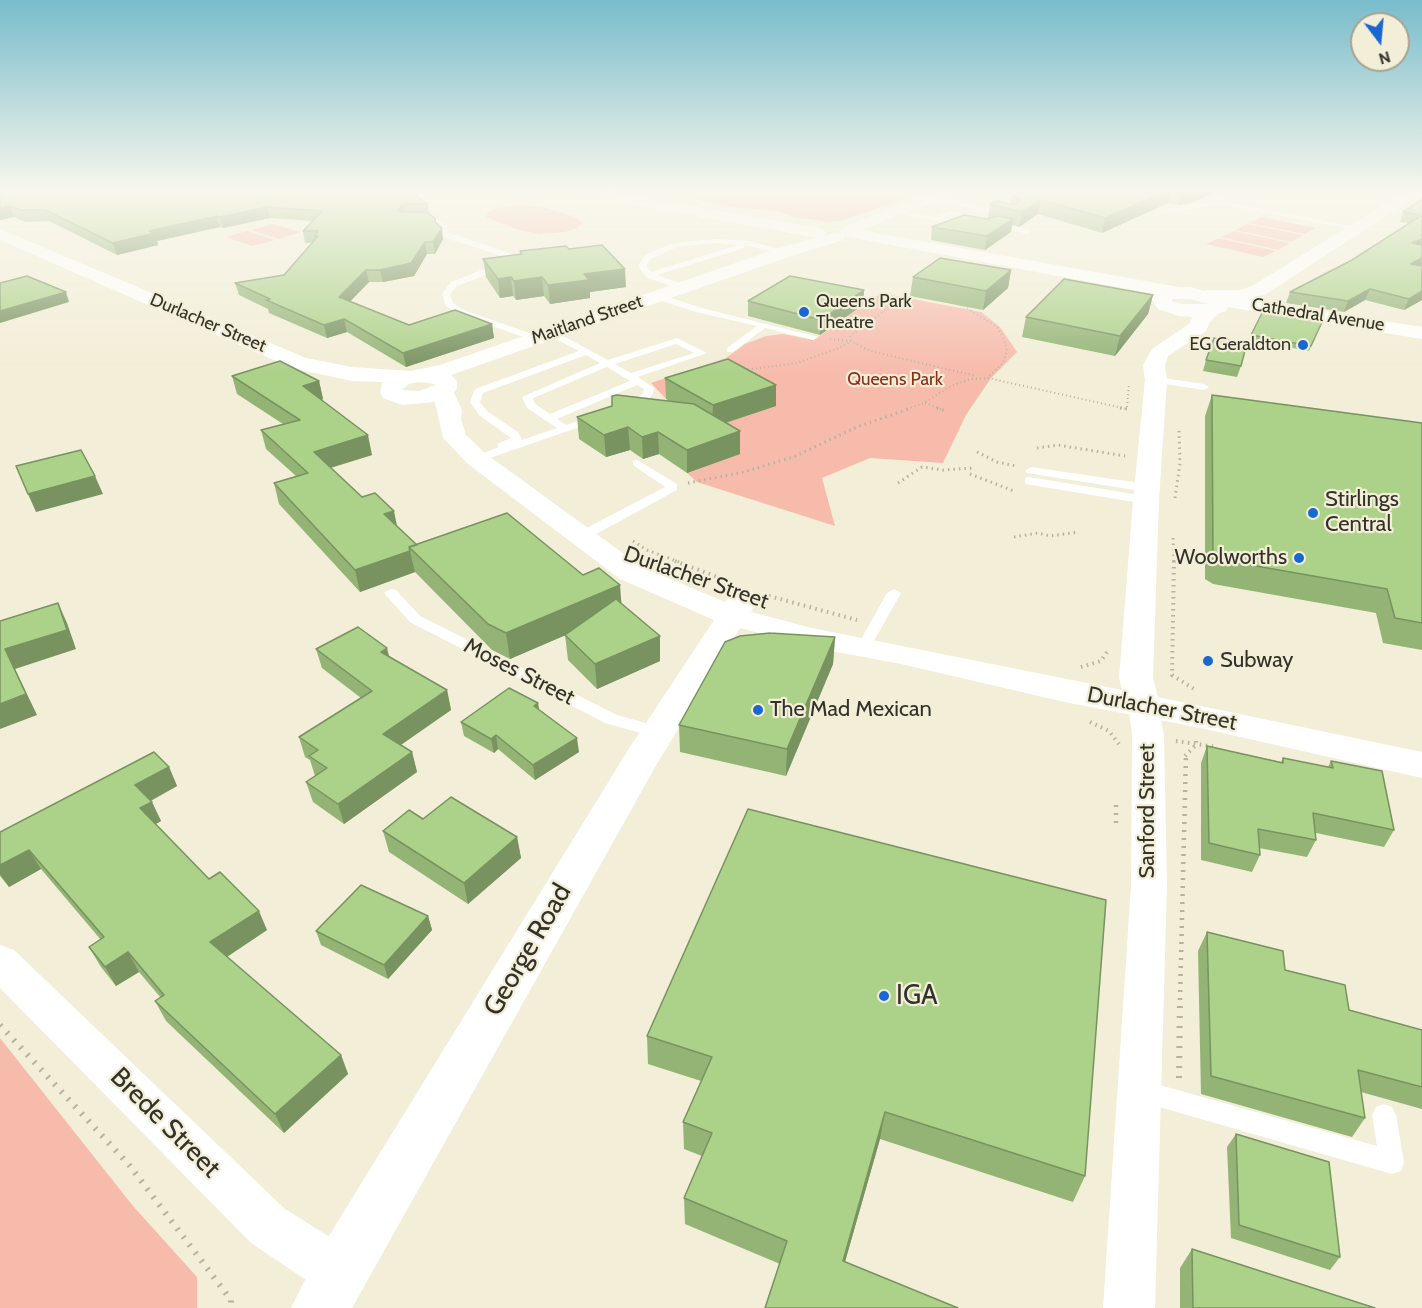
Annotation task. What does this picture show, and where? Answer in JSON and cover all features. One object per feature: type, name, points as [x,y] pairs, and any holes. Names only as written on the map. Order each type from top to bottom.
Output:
[{"type":"main road","name":"Durlacher Street","points":[[36,252],[300,363],[405,385],[449,419]]},
{"type":"main road","name":"Maitland Street","points":[[405,385],[785,252]]},
{"type":"main road","points":[[935,252],[1092,282],[1169,301],[1212,304],[1259,290],[1319,252]]},
{"type":"main road","points":[[1259,290],[1258,296],[1262,301],[1277,308]]},
{"type":"main road","points":[[1169,301],[1189,331]]},
{"type":"main road","name":"Cathedral Avenue","points":[[1212,304],[1277,308],[1422,333]]},
{"type":"main road","name":"Cathedral Avenue","points":[[1212,304],[1422,339]]},
{"type":"main road","name":"Sanford Street","points":[[1129,716],[1136,678],[1156,380],[1154,365],[1159,353],[1189,331],[1199,327],[1200,320],[1212,304]]},
{"type":"main road","name":"Maitland Street","points":[[444,390],[491,354]]},
{"type":"main road","points":[[405,385],[441,378],[446,381],[444,390]]},
{"type":"main road","name":"Durlacher Street","points":[[444,390],[455,438],[474,457],[592,534],[631,573],[744,598],[820,619],[901,654]]},
{"type":"main road","name":"Durlacher Street","points":[[744,598],[810,637],[901,654],[1069,692],[1129,716],[1422,765]]},
{"type":"main road","name":"George Road","points":[[330,1290],[658,732],[744,598]]},
{"type":"street","name":"Sanford Street","points":[[1129,716],[1148,735],[1149,885],[1129,1308]]},
{"type":"street","name":"Brede Street","points":[[0,962],[330,1290]]},
{"type":"lane","points":[[474,457],[608,416],[639,403],[648,394],[649,388],[587,351],[543,335],[463,313],[449,304],[446,294],[454,284],[518,260],[496,252]]},
{"type":"lane","points":[[658,252],[648,257],[642,266],[649,275],[682,287]]},
{"type":"lane","points":[[649,275],[721,252]]},
{"type":"lane","points":[[656,296],[699,310],[813,337]]},
{"type":"lane","points":[[730,350],[763,326]]},
{"type":"lane","points":[[549,418],[635,378],[702,353],[677,341],[608,363],[527,397],[529,405],[564,428]]},
{"type":"lane","points":[[474,457],[517,439],[514,434],[483,413],[475,402],[479,391],[587,351]]},
{"type":"lane","points":[[1156,380],[1204,387]]},
{"type":"lane","points":[[626,417],[636,413],[639,403]]},
{"type":"lane","points":[[592,534],[673,487],[637,463]]},
{"type":"lane","points":[[1030,476],[1147,494]]},
{"type":"lane","name":"Moses Street","points":[[391,592],[415,619],[611,719],[658,732]]},
{"type":"lane","points":[[868,639],[894,593]]},
{"type":"lane","points":[[1139,1090],[1392,1162],[1384,1115]]},
{"type":"path","points":[[741,370],[797,363],[822,356],[850,340],[850,336],[888,308],[866,303]]},
{"type":"path","points":[[967,308],[998,328],[1004,339],[1007,351],[1004,363],[988,378]]},
{"type":"path","points":[[840,321],[862,327]]},
{"type":"path","points":[[850,340],[870,351],[980,378]]},
{"type":"path","points":[[696,481],[769,465],[857,427],[924,403],[960,382],[980,378],[1127,409]]},
{"type":"path","points":[[924,403],[946,411]]},
{"type":"path","points":[[1174,504],[1180,463],[1179,428]]},
{"type":"path","points":[[1037,448],[1058,445],[1134,457]]},
{"type":"path","points":[[977,452],[997,462]]},
{"type":"path","points":[[897,483],[922,467],[943,470],[972,468]]},
{"type":"path","points":[[970,474],[1017,492]]},
{"type":"path","points":[[1014,537],[1038,533],[1050,536],[1079,532]]},
{"type":"path","points":[[592,534],[647,550],[744,598],[826,612]]},
{"type":"path","points":[[1173,535],[1175,579],[1172,675],[1194,689]]},
{"type":"path","points":[[1109,731],[1129,716]]},
{"type":"path","points":[[1179,1081],[1185,755],[1194,744]]},
{"type":"path","points":[[0,1025],[130,1166],[231,1300],[231,1308]]},
{"type":"green space","points":[[1241,252],[1274,252],[1263,257]]},
{"type":"green space","name":"Queens Park","points":[[881,293],[981,312],[1000,327],[1017,352],[991,378],[966,415],[943,463],[870,458],[822,478],[835,526],[697,482],[687,473],[739,454],[702,431],[728,380],[666,399],[651,383],[726,358],[745,344],[766,336],[783,334],[814,340]]},
{"type":"green space","points":[[0,1038],[133,1206],[197,1277],[197,1308],[0,1308]]},
{"type":"building","points":[[304,252],[418,252],[411,263],[380,270],[366,270],[339,297],[409,325],[455,310],[492,324],[403,353],[344,319],[324,325],[266,300],[270,299],[235,283],[284,275]]},
{"type":"building","points":[[521,252],[609,252],[625,269],[584,274],[589,280],[548,285],[542,277],[514,281],[511,277],[498,279],[483,259],[522,254]]},
{"type":"building","points":[[1364,252],[1422,252],[1422,258],[1411,264],[1422,266],[1422,291],[1409,299],[1370,289],[1348,301],[1290,292]]},
{"type":"building","points":[[940,258],[1011,270],[986,291],[913,277]]},
{"type":"building","points":[[27,276],[66,292],[0,311],[0,283]]},
{"type":"building","points":[[790,276],[864,290],[821,320],[748,301]]},
{"type":"building","points":[[1064,279],[1153,295],[1120,336],[1026,317]]},
{"type":"building","points":[[1263,311],[1323,320],[1311,346],[1251,335]]},
{"type":"building","points":[[1214,338],[1247,343],[1241,366],[1206,360]]},
{"type":"building","points":[[728,359],[776,385],[713,405],[665,378]]},
{"type":"building","points":[[280,361],[319,381],[303,386],[368,435],[314,452],[362,497],[375,493],[394,511],[384,514],[417,545],[409,547],[410,551],[355,570],[274,483],[308,473],[261,430],[300,420],[232,376]]},
{"type":"building","name":"Stirlings Central","points":[[1212,395],[1422,423],[1422,623],[1395,618],[1387,589],[1222,560],[1213,555]]},
{"type":"building","points":[[612,396],[694,404],[740,431],[687,450],[658,432],[642,437],[628,427],[604,435],[577,417],[612,406]]},
{"type":"building","points":[[81,450],[95,476],[28,494],[16,466]]},
{"type":"building","points":[[507,513],[583,575],[599,568],[620,585],[506,633],[488,624],[409,547]]},
{"type":"building","points":[[616,599],[660,636],[595,664],[565,635]]},
{"type":"building","points":[[58,603],[67,630],[5,649],[26,694],[0,704],[0,621]]},
{"type":"building","points":[[358,627],[387,648],[381,652],[447,690],[383,734],[412,752],[338,804],[306,782],[327,768],[309,756],[318,750],[299,737],[372,691],[316,649]]},
{"type":"building","name":"The Mad Mexican","points":[[770,633],[835,637],[787,749],[679,725],[725,642],[740,636]]},
{"type":"building","points":[[509,688],[538,703],[534,706],[577,738],[533,765],[496,735],[491,739],[461,722]]},
{"type":"building","points":[[1207,746],[1283,763],[1283,758],[1333,768],[1331,761],[1382,771],[1394,830],[1313,813],[1316,840],[1258,829],[1260,855],[1209,843]]},
{"type":"building","points":[[154,752],[169,767],[135,785],[152,802],[140,808],[209,879],[220,872],[259,911],[210,942],[341,1055],[275,1114],[155,1001],[164,995],[128,952],[105,967],[89,947],[104,937],[29,850],[0,865],[0,832]]},
{"type":"building","points":[[451,797],[517,837],[464,883],[383,831],[409,810],[423,819]]},
{"type":"building","name":"IGA","points":[[748,809],[1106,900],[1085,1176],[885,1112],[843,1261],[958,1308],[765,1308],[787,1241],[684,1198],[712,1133],[683,1122],[712,1057],[647,1036]]},
{"type":"building","points":[[361,885],[428,916],[384,965],[316,931]]},
{"type":"building","points":[[1207,932],[1283,951],[1285,970],[1345,985],[1349,1010],[1422,1030],[1422,1087],[1358,1070],[1365,1118],[1211,1076]]},
{"type":"building","points":[[1236,1134],[1329,1162],[1340,1257],[1239,1225]]},
{"type":"building","points":[[1192,1249],[1375,1308],[1193,1308]]},
{"type":"place","name":"Queens Park Theatre","points":[[804,312]]},
{"type":"place","name":"EG Geraldton","points":[[1303,345]]},
{"type":"place","name":"Stirlings Central","points":[[1313,513]]},
{"type":"place","name":"Woolworths","points":[[1299,558]]},
{"type":"place","name":"Subway","points":[[1208,661]]},
{"type":"place","name":"The Mad Mexican","points":[[758,710]]},
{"type":"place","name":"IGA","points":[[884,996]]}]
